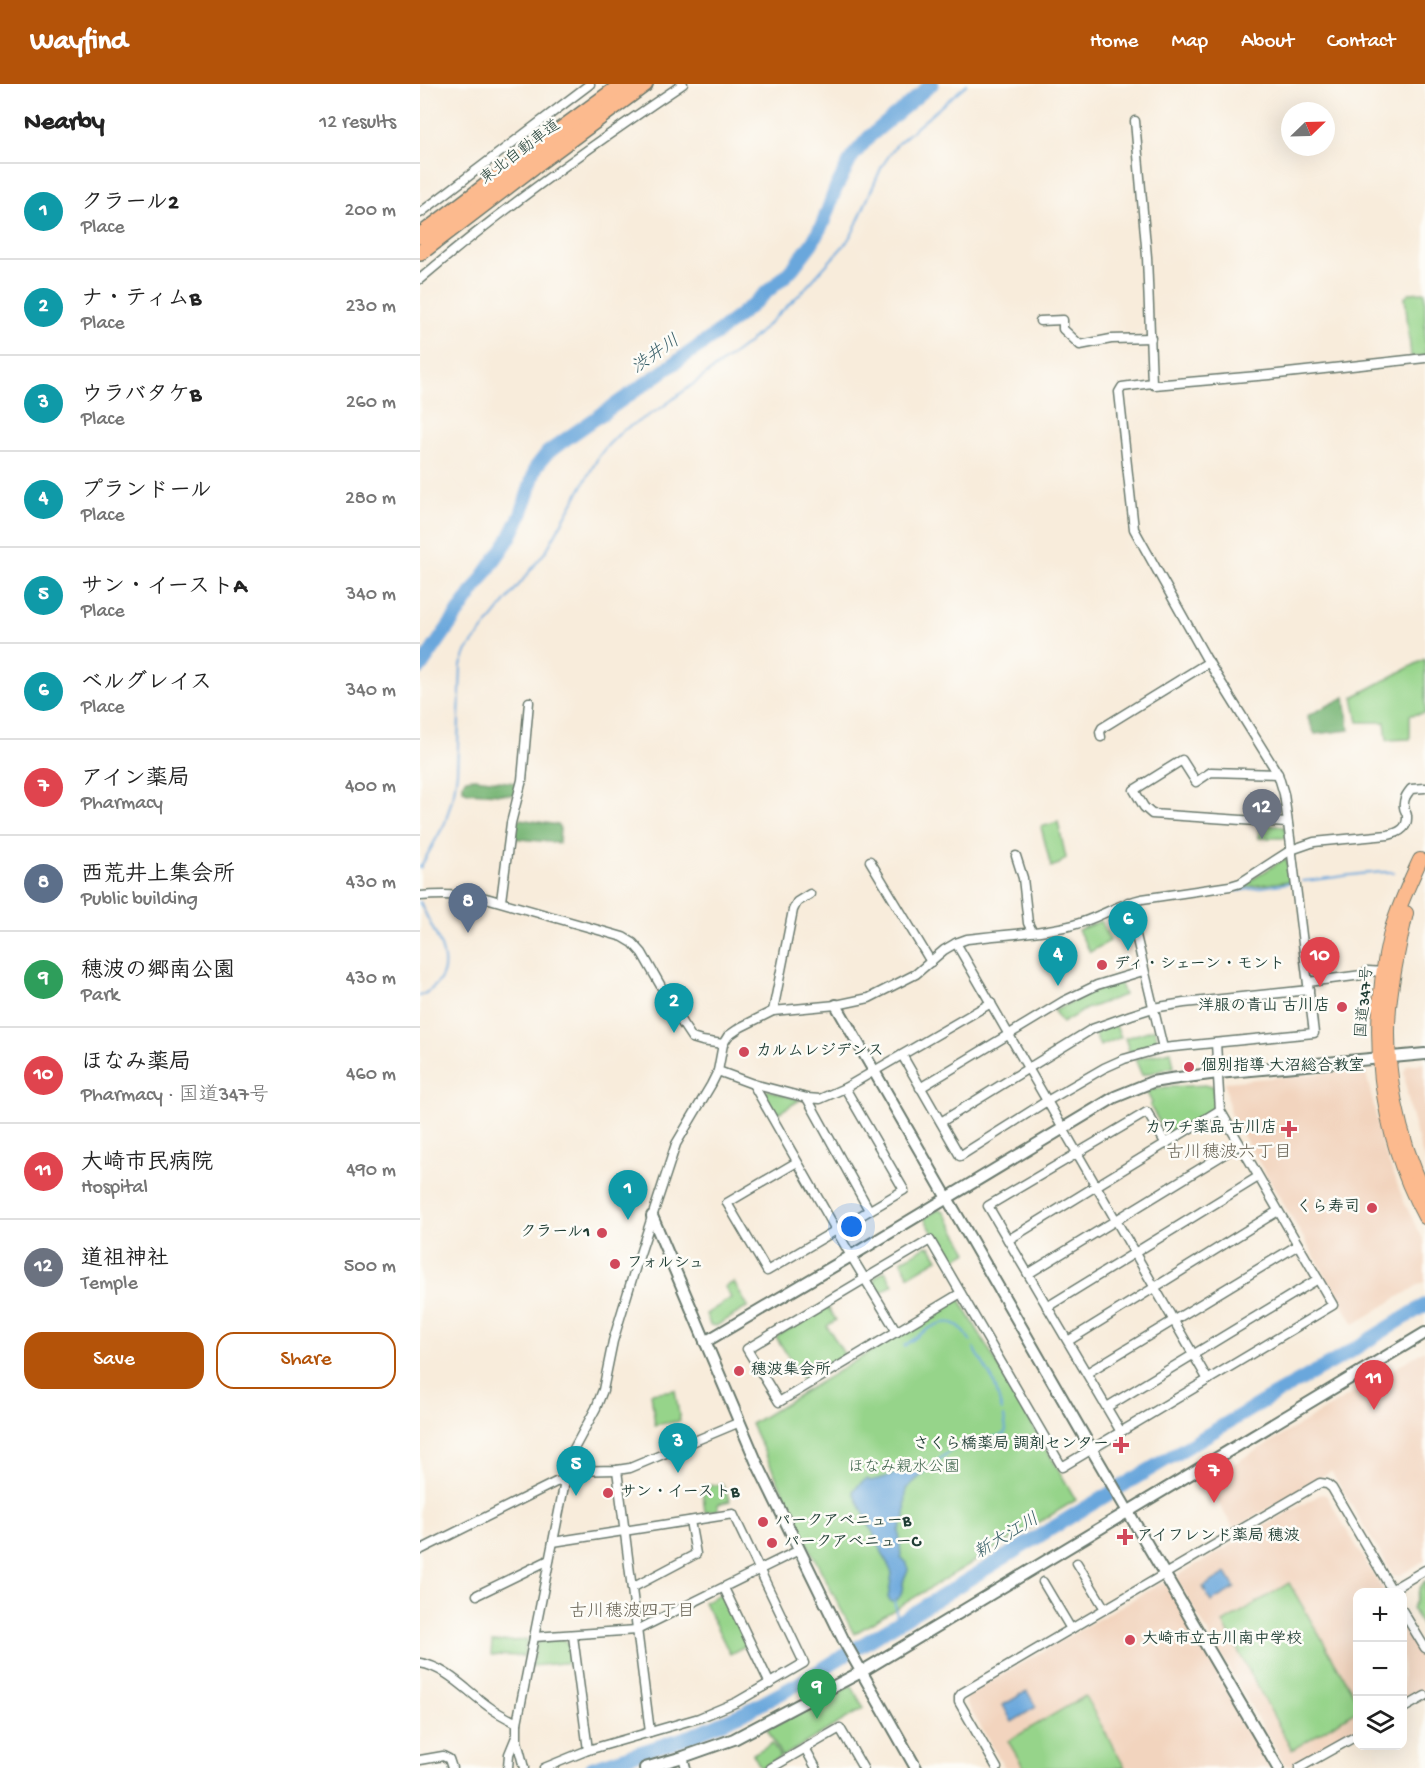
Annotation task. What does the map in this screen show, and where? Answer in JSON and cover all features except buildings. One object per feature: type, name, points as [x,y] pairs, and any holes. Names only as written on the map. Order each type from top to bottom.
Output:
[{"type":"highway","name":"東北自動車道","points":[[420,236],[623,84]]},
{"type":"highway","name":"東北自動車道","points":[[420,253],[645,84]]},
{"type":"highway","name":"国道347号","points":[[1423,854],[1405,891],[1392,932],[1380,1004],[1386,1104],[1394,1143],[1425,1217]]},
{"type":"highway","name":"国道347号","points":[[1423,854],[1396,956],[1384,1058],[1401,1130],[1425,1194]]},
{"type":"street","points":[[420,213],[590,84]]},
{"type":"street","points":[[420,279],[455,249],[591,146],[683,84]]},
{"type":"street","points":[[1135,121],[1146,245],[1152,383]]},
{"type":"street","points":[[1040,321],[1063,320],[1063,329],[1080,345],[1111,339],[1151,338]]},
{"type":"street","points":[[902,1054],[960,1156],[1104,1068],[1140,1053],[1163,1048],[1314,1032],[1292,850],[1284,794],[1278,774],[1209,662],[1134,529],[1119,392],[1122,387],[1152,383],[1154,386],[1425,358]]},
{"type":"street","points":[[1101,736],[1102,728],[1209,662]]},
{"type":"street","points":[[501,901],[511,823],[522,780],[529,702]]},
{"type":"street","points":[[1278,774],[1211,772],[1196,782],[1182,760],[1134,790],[1144,807],[1152,814],[1287,823]]},
{"type":"street","points":[[524,1768],[520,1756],[517,1723],[570,1456],[603,1390],[613,1341],[676,1144],[718,1071],[723,1044],[733,1032],[773,1011],[859,1001],[888,990],[916,974],[956,943],[967,939],[1075,925],[1142,898],[1240,883],[1292,850],[1314,842],[1399,832],[1405,826],[1407,816],[1403,806],[1405,796],[1411,789],[1425,788]]},
{"type":"street","points":[[1016,855],[1023,878],[1028,923],[1032,932]]},
{"type":"street","points":[[870,861],[931,962]]},
{"type":"street","points":[[773,1011],[793,910],[797,902],[810,894]]},
{"type":"street","points":[[421,896],[465,895],[501,901],[623,937],[633,943],[642,953],[692,1038],[723,1044]]},
{"type":"street","points":[[1128,902],[1163,1048]]},
{"type":"street","points":[[956,943],[1208,1380]]},
{"type":"street","points":[[920,1088],[1064,1001],[1097,985],[1143,971]]},
{"type":"street","points":[[941,1122],[1092,1029],[1154,1008],[1309,986],[1362,975],[1368,971],[1384,972]]},
{"type":"street","points":[[718,1071],[753,1084],[807,1098],[820,1099],[845,1088],[991,1004]]},
{"type":"street","points":[[836,1005],[946,1199],[1278,1768]]},
{"type":"street","points":[[961,1293],[779,1402],[747,1349],[930,1240],[961,1293],[1062,1467],[1333,1305],[1220,1110],[1216,1043]]},
{"type":"street","points":[[705,1342],[1115,1097],[1134,1089],[1152,1082],[1218,1073],[1425,1054]]},
{"type":"street","points":[[753,1084],[897,1332]]},
{"type":"street","points":[[797,1162],[727,1203],[767,1270],[904,1190],[845,1088]]},
{"type":"street","points":[[807,1098],[869,1210]]},
{"type":"street","points":[[1008,1240],[1220,1110]]},
{"type":"street","points":[[1121,1432],[988,1206],[1147,1112],[1166,1144]]},
{"type":"street","points":[[1028,1274],[1239,1145]]},
{"type":"street","points":[[1047,1307],[1258,1177]]},
{"type":"street","points":[[1068,1341],[1278,1211]]},
{"type":"street","points":[[652,1216],[756,1461],[844,1641],[915,1768]]},
{"type":"street","points":[[1087,1373],[1298,1245]]},
{"type":"street","points":[[1107,1407],[1318,1279]]},
{"type":"street","points":[[645,1768],[685,1763],[861,1672],[1425,1334]]},
{"type":"street","points":[[567,1471],[630,1468],[740,1422]]},
{"type":"street","points":[[617,1470],[650,1732]]},
{"type":"street","points":[[420,1550],[556,1482],[565,1480]]},
{"type":"street","points":[[997,1768],[959,1702],[962,1693],[1320,1483],[1332,1488],[1390,1588]]},
{"type":"street","points":[[544,1768],[588,1750],[699,1718],[737,1702],[804,1663],[733,1514],[553,1542]]},
{"type":"street","points":[[632,1588],[696,1554],[690,1521]]},
{"type":"street","points":[[534,1637],[638,1630],[799,1550]]},
{"type":"street","points":[[477,1595],[549,1560]]},
{"type":"street","points":[[1077,1563],[1105,1609]]},
{"type":"street","points":[[1397,1588],[1425,1570]]},
{"type":"street","points":[[1043,1582],[1071,1629]]},
{"type":"street","points":[[724,1588],[770,1684]]},
{"type":"street","points":[[1407,1618],[1425,1648]]},
{"type":"street","points":[[573,1636],[588,1750]]},
{"type":"street","points":[[420,1663],[431,1665],[517,1723]]},
{"type":"street","points":[[1407,1706],[1425,1696]]},
{"type":"street","points":[[771,1768],[840,1728],[863,1768]]},
{"type":"street","points":[[508,1768],[508,1754],[517,1734]]},
{"type":"street","points":[[1299,1768],[1353,1738]]},
{"type":"street","points":[[805,1748],[816,1768]]},
{"type":"street","points":[[420,1760],[443,1756],[449,1759],[452,1768]]},
{"type":"shaded area","points":[[1425,1063],[1425,1164],[1410,1111],[1404,1072],[1407,1065]]},
{"type":"shaded area","points":[[1365,1069],[1384,1150],[1405,1204],[1425,1243],[1425,1281],[1354,1324],[1230,1113],[1225,1082]]},
{"type":"shaded area","points":[[1425,1350],[1425,1560],[1399,1576],[1393,1575],[1331,1471],[1234,1529],[1205,1481]]},
{"type":"shaded area","points":[[1321,1494],[1326,1495],[1382,1588],[1353,1588],[1353,1729],[1290,1766],[1284,1764],[1177,1579],[1178,1575]]},
{"type":"shaded area","name":"大崎市立古川南中学校","points":[[1161,1583],[1166,1584],[1271,1768],[1005,1768],[966,1702],[967,1695]]},
{"type":"shaded area","points":[[1407,1631],[1425,1660],[1425,1689],[1407,1700]]},
{"type":"green space","points":[[1425,292],[1425,356],[1411,357],[1405,297],[1409,293]]},
{"type":"green space","points":[[1425,659],[1425,713],[1410,715],[1410,739],[1387,740],[1385,722],[1358,722],[1353,697]]},
{"type":"green space","points":[[1345,697],[1349,730],[1315,734],[1307,716]]},
{"type":"green space","points":[[466,779],[515,783],[518,789],[515,795],[463,790],[463,783]]},
{"type":"green space","points":[[520,819],[558,825],[559,843],[512,838],[513,823]]},
{"type":"green space","points":[[1058,822],[1066,858],[1051,867],[1041,827]]},
{"type":"green space","points":[[1260,824],[1285,827],[1286,838],[1259,838]]},
{"type":"green space","points":[[1284,859],[1287,860],[1289,881],[1239,888]]},
{"type":"green space","points":[[1101,921],[1110,941],[1090,952],[1078,930]]},
{"type":"green space","points":[[1119,981],[1124,995],[1086,1009],[1062,1023],[1054,1011],[1095,990]]},
{"type":"green space","points":[[1115,1024],[1121,1037],[1100,1046],[1094,1033]]},
{"type":"green space","points":[[1155,1029],[1158,1042],[1155,1046],[1130,1053],[1125,1038]]},
{"type":"green space","points":[[1171,1051],[1174,1067],[1142,1075],[1135,1059]]},
{"type":"green space","points":[[1213,1086],[1215,1110],[1168,1137],[1150,1106],[1152,1103],[1146,1091],[1166,1087]]},
{"type":"green space","points":[[768,1090],[800,1100],[775,1115],[764,1095]]},
{"type":"green space","points":[[939,1209],[944,1211],[968,1252],[950,1262],[924,1218]]},
{"type":"green space","points":[[926,1246],[931,1247],[938,1259],[909,1276],[901,1261]]},
{"type":"green space","points":[[885,1271],[893,1285],[880,1293],[874,1283],[875,1277]]},
{"type":"green space","points":[[734,1282],[748,1307],[716,1326],[710,1325],[706,1314],[731,1298],[725,1287]]},
{"type":"green space","name":"ほなみ親水公園","points":[[959,1298],[1076,1500],[854,1634],[816,1561],[751,1424]]},
{"type":"green space","points":[[827,1306],[836,1320],[827,1326],[846,1357],[805,1383],[776,1337]]},
{"type":"green space","points":[[675,1390],[680,1421],[655,1425],[651,1393]]},
{"type":"green space","points":[[722,1484],[730,1501],[718,1504],[718,1510],[705,1512],[702,1487]]},
{"type":"green space","points":[[1425,1581],[1425,1632],[1412,1608],[1420,1587]]},
{"type":"green space","points":[[1289,1583],[1353,1693],[1353,1712],[1292,1750],[1223,1623]]},
{"type":"green space","points":[[722,1593],[747,1645],[730,1654],[704,1602]]},
{"type":"green space","points":[[564,1639],[569,1644],[572,1662],[532,1666],[538,1642]]},
{"type":"green space","points":[[527,1640],[524,1656],[491,1655],[492,1642]]},
{"type":"green space","points":[[851,1685],[864,1708],[782,1757],[767,1729]]},
{"type":"green space","points":[[1085,1696],[1125,1768],[1024,1768],[1008,1741]]},
{"type":"green space","points":[[772,1743],[780,1757],[761,1768],[753,1754]]},
{"type":"water","points":[[920,1467],[924,1473],[906,1489],[905,1518],[899,1531],[901,1557],[907,1563],[908,1571],[901,1594],[891,1602],[888,1598],[892,1573],[853,1491],[868,1479],[870,1481]]},
{"type":"water","points":[[1226,1573],[1235,1588],[1211,1602],[1203,1587]]},
{"type":"water","points":[[1027,1691],[1036,1707],[1012,1722],[1003,1705]]},
{"type":"waterway","name":"渋井川","points":[[420,668],[509,539],[521,515],[536,467],[547,453],[715,335],[784,277],[812,243],[852,157],[869,137],[932,84]]},
{"type":"waterway","points":[[420,868],[445,823],[454,792],[457,772],[461,665],[467,650],[546,551],[599,456],[622,431],[661,408],[747,344],[801,293],[846,243],[882,166],[897,144],[967,84]]},
{"type":"waterway","points":[[1302,881],[1394,872]]},
{"type":"waterway","points":[[1237,891],[1289,883]]},
{"type":"waterway","points":[[420,902],[439,941],[444,965],[442,976],[434,987],[420,996]]},
{"type":"waterway","name":"新大江川","points":[[592,1768],[691,1736],[748,1711],[796,1685],[1077,1513],[1425,1305]]},
{"type":"waterway","points":[[904,1346],[928,1329],[942,1323],[955,1324],[960,1327],[971,1342]]},
{"type":"waterway","points":[[974,1348],[994,1382],[1002,1411]]},
{"type":"waterway","points":[[921,1473],[957,1447],[1004,1434],[1006,1430],[1004,1417]]},
{"type":"waterway","points":[[894,1600],[898,1621]]},
{"type":"place","name":"道祖神社","points":[[1262,839]]},
{"type":"place","name":"西荒井上集会所","points":[[468,933]]},
{"type":"place","name":"ベルグレイス","points":[[1128,951]]},
{"type":"place","name":"ディ・シェーン・モント","points":[[1102,965]]},
{"type":"place","name":"プランドール","points":[[1058,986]]},
{"type":"place","name":"ほなみ薬局","points":[[1320,987]]},
{"type":"place","name":"洋服の青山 古川店","points":[[1342,1007]]},
{"type":"place","name":"ナ・ティムB","points":[[674,1033]]},
{"type":"place","name":"カルムレジデンス","points":[[744,1052]]},
{"type":"place","name":"個別指導 大沼総合教室","points":[[1189,1067]]},
{"type":"place","name":"カワチ薬品 古川店","points":[[1289,1129]]},
{"type":"place","name":"くら寿司","points":[[1372,1208]]},
{"type":"place","name":"クラール2","points":[[628,1220]]},
{"type":"place","name":"クラール1","points":[[602,1233]]},
{"type":"place","name":"フォルシュ","points":[[615,1264]]},
{"type":"place","name":"穂波集会所","points":[[739,1371]]},
{"type":"place","name":"大崎市民病院","points":[[1374,1410]]},
{"type":"place","name":"さくら橋薬局 調剤センター","points":[[1121,1445]]},
{"type":"place","name":"ウラバタケB","points":[[678,1473]]},
{"type":"place","name":"サン・イーストB","points":[[608,1493]]},
{"type":"place","name":"サン・イーストA","points":[[576,1496]]},
{"type":"place","name":"アイン薬局","points":[[1214,1503]]},
{"type":"place","name":"パークアベニューB","points":[[763,1522]]},
{"type":"place","name":"アイフレンド薬局 穂波","points":[[1125,1537]]},
{"type":"place","name":"パークアベニューC","points":[[772,1543]]},
{"type":"place","name":"大崎市立古川南中学校","points":[[1130,1640]]},
{"type":"place","name":"穂波の郷南公園","points":[[817,1719]]},
{"type":"district","name":"古川穂波六丁目","points":[[1229,1153]]},
{"type":"district","name":"古川穂波四丁目","points":[[632,1612]]}]
